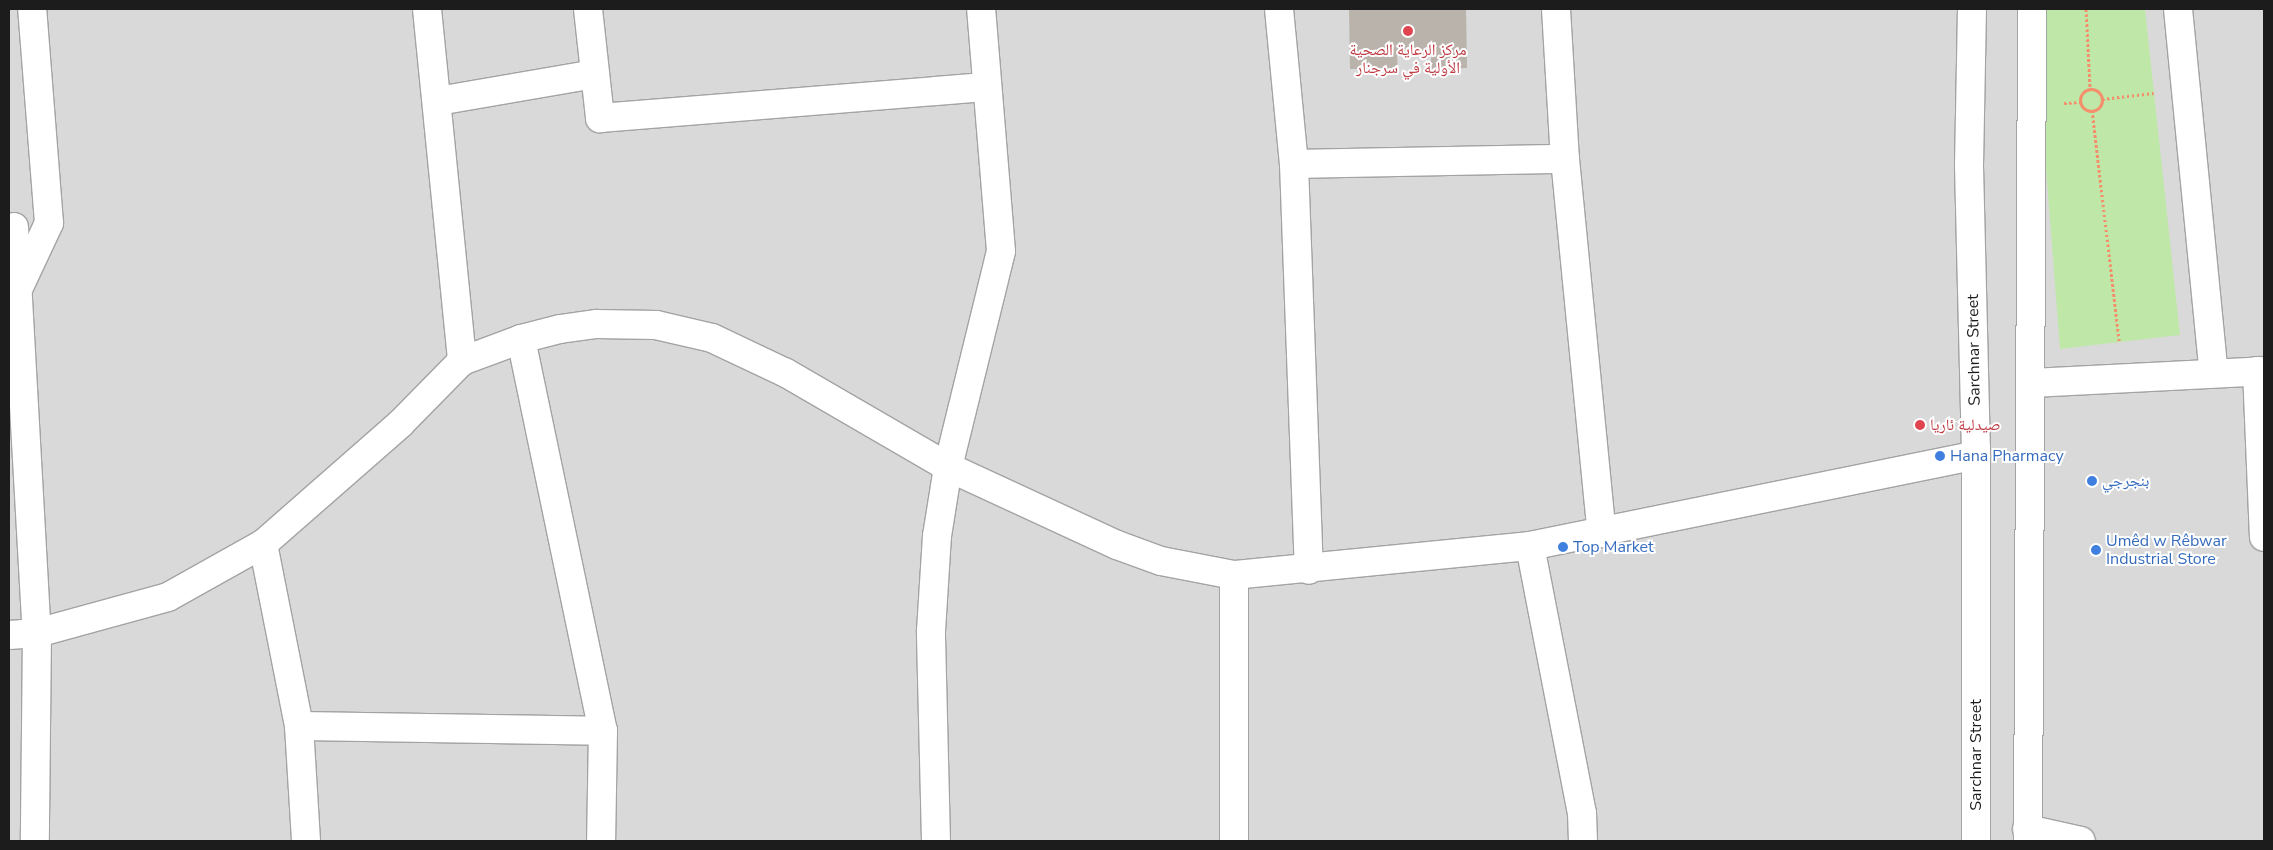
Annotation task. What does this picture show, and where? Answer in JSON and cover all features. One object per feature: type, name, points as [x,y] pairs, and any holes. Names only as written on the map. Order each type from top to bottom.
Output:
[{"type":"street","points":[[17,291],[49,223],[32,9]]},
{"type":"street","points":[[427,9],[438,101],[462,362]]},
{"type":"street","points":[[588,9],[600,118],[985,87]]},
{"type":"street","points":[[936,841],[931,631],[937,536],[948,467],[1001,251],[985,87],[980,9]]},
{"type":"street","points":[[1279,9],[1294,164],[1309,570]]},
{"type":"street","points":[[1556,9],[1564,159],[1602,532]]},
{"type":"street","name":"Sarchnar Street","points":[[1972,9],[1969,166],[1976,455],[1976,841]]},
{"type":"street","points":[[2032,9],[2028,835],[2081,841]]},
{"type":"street","points":[[2178,9],[2214,373]]},
{"type":"street","points":[[438,101],[595,74]]},
{"type":"street","points":[[1294,164],[1564,159]]},
{"type":"street","points":[[35,841],[37,633],[17,291],[11,228],[49,223]]},
{"type":"street","points":[[9,635],[37,633],[168,596],[263,544],[400,424],[462,362],[521,339],[560,329],[597,324],[628,323],[687,330],[712,338],[786,373],[948,467],[1117,545],[1160,561],[1234,575],[1309,570],[1530,546],[1976,455]]},
{"type":"street","points":[[521,339],[603,731],[601,841]]},
{"type":"street","points":[[2031,383],[2261,371],[2264,537]]},
{"type":"street","points":[[263,544],[299,726],[306,841]]},
{"type":"street","points":[[1530,546],[1582,813],[1583,841]]},
{"type":"street","points":[[1234,575],[1234,841]]},
{"type":"street","points":[[299,726],[603,731]]},
{"type":"path","points":[[2086,9],[2090,89]]},
{"type":"path","points":[[2090,89],[2098,90],[2102,99],[2098,109],[2092,110],[2085,109],[2080,102],[2082,94],[2090,89]]},
{"type":"path","points":[[2102,99],[2187,90]]},
{"type":"path","points":[[2092,110],[2119,342]]},
{"type":"shaded area","points":[[9,9],[2264,9],[2264,841],[9,841]]},
{"type":"green space","points":[[2039,9],[2145,9],[2180,335],[2060,349],[2041,104]]},
{"type":"building","name":"مركز الرعاية الصحية الأولية في سرجنار","points":[[1349,9],[1466,9],[1467,68],[1431,69],[1431,54],[1397,55],[1398,69],[1350,69]]},
{"type":"place","name":"مركز الرعاية الصحية الأولية في سرجنار","points":[[1408,31]]},
{"type":"place","name":"صيدلية ئاريا","points":[[1920,425]]},
{"type":"place","name":"Hana Pharmacy","points":[[1940,456]]},
{"type":"place","name":"بنجرجي","points":[[2092,481]]},
{"type":"place","name":"Top Market","points":[[1563,547]]},
{"type":"place","name":"Umêd w Rêbwar Industrial Store","points":[[2096,550]]}]
